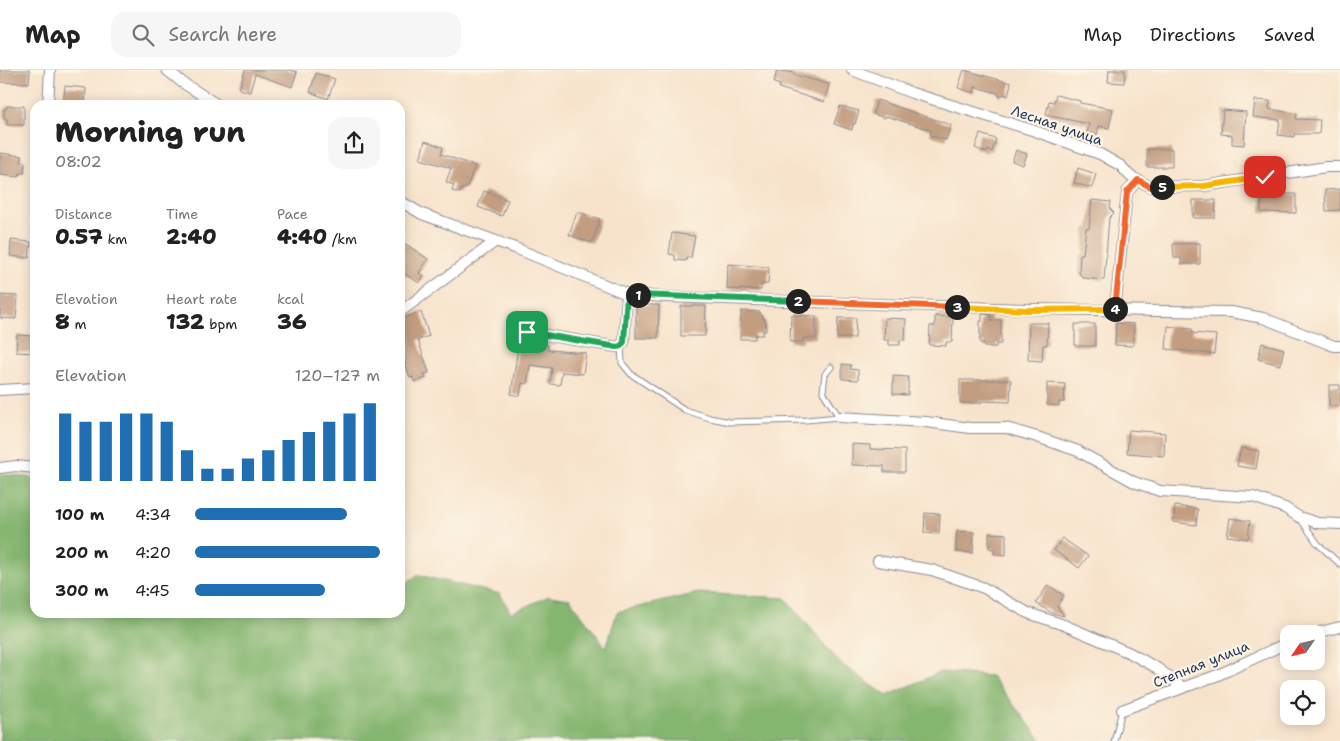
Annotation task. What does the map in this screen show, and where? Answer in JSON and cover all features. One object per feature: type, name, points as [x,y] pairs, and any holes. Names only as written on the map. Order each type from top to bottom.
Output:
[{"type":"street","points":[[48,100],[50,70]]},
{"type":"street","points":[[167,70],[210,100]]},
{"type":"street","name":"Лесная улица","points":[[852,70],[912,93],[1032,130],[1100,154],[1121,166],[1130,176],[1151,187],[1204,186],[1326,167],[1340,167]]},
{"type":"street","points":[[1115,310],[1127,192],[1138,180]]},
{"type":"street","points":[[405,204],[422,214],[496,241],[627,294],[1026,310],[1231,312],[1263,318],[1334,346],[1340,346]]},
{"type":"street","points":[[405,308],[496,241]]},
{"type":"street","points":[[527,332],[617,347],[621,346],[624,342],[627,294]]},
{"type":"street","points":[[0,390],[30,388]]},
{"type":"street","points":[[839,417],[926,422],[970,428],[1006,428],[1037,436],[1078,451],[1134,482],[1160,492],[1253,497],[1318,523],[1340,524]]},
{"type":"street","points":[[0,468],[16,466],[30,467]]},
{"type":"street","points":[[878,561],[932,570],[984,588],[1028,613],[1064,625],[1130,652],[1157,668],[1182,687]]},
{"type":"street","points":[[1325,631],[1340,627]]},
{"type":"street","name":"Степная улица","points":[[1122,710],[1218,675],[1280,646]]},
{"type":"lane","points":[[621,346],[622,364],[631,374],[685,410],[730,422],[839,417],[822,392],[825,374],[832,367]]},
{"type":"lane","points":[[1299,517],[1318,544],[1340,564]]},
{"type":"lane","points":[[1114,741],[1122,710]]},
{"type":"green space","points":[[0,474],[30,477],[30,618],[405,618],[405,584],[418,575],[500,594],[511,613],[549,596],[570,599],[606,648],[617,612],[698,593],[785,598],[840,663],[887,696],[940,672],[991,676],[1042,741],[0,741]]},
{"type":"building","points":[[0,70],[30,70],[29,83],[0,82]]},
{"type":"building","points":[[245,70],[290,70],[297,72],[292,87],[255,74],[250,92],[239,89]]},
{"type":"building","points":[[777,70],[794,73],[794,75],[829,84],[824,102],[779,88],[780,85],[774,83]]},
{"type":"building","points":[[964,70],[1011,83],[1008,96],[1003,94],[1000,97],[998,93],[975,87],[974,93],[958,88]]},
{"type":"building","points":[[1109,70],[1125,70],[1124,83],[1108,82]]},
{"type":"building","points":[[316,73],[335,79],[328,99],[310,92]]},
{"type":"building","points":[[65,86],[86,88],[85,100],[64,100]]},
{"type":"building","points":[[1056,95],[1080,101],[1080,103],[1113,109],[1109,128],[1099,126],[1097,135],[1087,133],[1089,124],[1046,115],[1049,101],[1054,102]]},
{"type":"building","points":[[877,100],[951,125],[946,140],[930,135],[931,130],[886,116],[885,118],[873,114]]},
{"type":"building","points":[[1255,100],[1270,101],[1269,109],[1297,114],[1296,119],[1320,120],[1319,134],[1294,134],[1294,137],[1278,135],[1280,120],[1253,117]]},
{"type":"building","points":[[7,106],[24,106],[24,125],[7,125],[7,119],[4,119],[4,109]]},
{"type":"building","points":[[840,106],[859,111],[852,130],[834,124]]},
{"type":"building","points":[[1223,110],[1246,112],[1244,145],[1232,144],[1232,135],[1221,134]]},
{"type":"building","points":[[980,134],[996,139],[992,152],[988,150],[987,153],[975,148]]},
{"type":"building","points":[[425,141],[443,147],[441,154],[475,166],[466,189],[462,188],[460,193],[452,191],[454,185],[446,182],[451,168],[420,159]]},
{"type":"building","points":[[1147,149],[1172,149],[1172,167],[1147,167]]},
{"type":"building","points":[[1016,150],[1027,154],[1023,165],[1012,161]]},
{"type":"building","points":[[0,153],[22,156],[21,162],[25,162],[24,173],[20,173],[19,177],[0,175]]},
{"type":"building","points":[[1078,168],[1096,174],[1092,188],[1074,183]]},
{"type":"building","points":[[1261,187],[1273,187],[1273,194],[1296,194],[1296,213],[1261,212]]},
{"type":"building","points":[[1340,189],[1340,210],[1326,211],[1325,190]]},
{"type":"building","points":[[484,191],[508,200],[502,216],[478,207]]},
{"type":"building","points":[[1092,200],[1111,202],[1110,209],[1114,213],[1109,218],[1104,280],[1083,278],[1079,273],[1080,254],[1083,254],[1086,228],[1089,228]]},
{"type":"building","points":[[1193,200],[1216,200],[1215,218],[1193,218]]},
{"type":"building","points":[[577,212],[600,219],[592,243],[569,235]]},
{"type":"building","points":[[672,233],[695,236],[691,258],[687,257],[686,261],[675,260],[675,255],[669,254]]},
{"type":"building","points":[[11,240],[30,242],[29,258],[10,256]]},
{"type":"building","points":[[405,243],[428,259],[419,273],[424,276],[419,283],[405,274]]},
{"type":"building","points":[[1200,243],[1200,264],[1181,264],[1181,258],[1174,258],[1173,244]]},
{"type":"building","points":[[728,264],[769,267],[768,284],[761,284],[761,290],[727,289]]},
{"type":"building","points":[[1,295],[18,296],[16,319],[0,318]]},
{"type":"building","points":[[636,305],[659,305],[658,338],[636,338]]},
{"type":"building","points":[[681,306],[706,306],[705,336],[681,336]]},
{"type":"building","points":[[741,311],[760,312],[766,323],[766,331],[763,331],[763,335],[755,335],[755,339],[740,339]]},
{"type":"building","points":[[421,312],[429,336],[418,340],[429,373],[424,374],[426,378],[414,382],[413,377],[410,378],[405,362],[405,317]]},
{"type":"building","points":[[982,314],[991,315],[991,320],[1001,320],[1001,344],[996,344],[996,347],[984,347],[984,343],[980,343],[980,321],[982,321]]},
{"type":"building","points":[[791,315],[816,316],[816,338],[803,338],[803,342],[790,342]]},
{"type":"building","points":[[935,316],[953,317],[952,342],[946,342],[946,346],[929,345],[930,326],[935,326]]},
{"type":"building","points":[[838,318],[856,318],[855,338],[837,338]]},
{"type":"building","points":[[885,318],[906,319],[905,340],[900,340],[900,345],[889,345],[889,340],[884,340]]},
{"type":"building","points":[[1029,323],[1048,323],[1047,345],[1043,345],[1042,361],[1028,360]]},
{"type":"building","points":[[1116,323],[1134,324],[1133,346],[1115,345]]},
{"type":"building","points":[[1075,324],[1095,324],[1095,346],[1075,346]]},
{"type":"building","points":[[1168,326],[1192,329],[1192,333],[1216,335],[1214,354],[1166,349]]},
{"type":"building","points":[[17,335],[30,336],[30,353],[16,352]]},
{"type":"building","points":[[519,341],[548,345],[548,350],[586,353],[583,374],[562,372],[560,385],[550,384],[552,368],[530,365],[527,384],[522,383],[520,396],[511,394]]},
{"type":"building","points":[[1262,343],[1284,349],[1280,365],[1258,359]]},
{"type":"building","points":[[842,364],[851,365],[850,369],[858,370],[858,380],[842,379]]},
{"type":"building","points":[[893,376],[908,377],[908,395],[893,394]]},
{"type":"building","points":[[960,380],[1011,380],[1010,402],[981,401],[981,403],[960,403]]},
{"type":"building","points":[[1047,383],[1065,384],[1064,402],[1059,402],[1059,406],[1047,405]]},
{"type":"building","points":[[1329,385],[1340,385],[1340,406],[1329,406]]},
{"type":"building","points":[[1129,430],[1165,433],[1164,456],[1127,453]]},
{"type":"building","points":[[852,444],[870,445],[870,449],[905,450],[905,472],[884,472],[884,466],[852,465]]},
{"type":"building","points":[[1241,448],[1259,451],[1256,469],[1237,466]]},
{"type":"building","points":[[1175,506],[1198,509],[1196,525],[1173,522]]},
{"type":"building","points":[[925,513],[940,514],[939,534],[924,533]]},
{"type":"building","points":[[1230,518],[1250,521],[1248,539],[1227,536]]},
{"type":"building","points":[[957,531],[974,532],[973,553],[956,552]]},
{"type":"building","points":[[989,533],[1006,534],[1006,555],[994,554],[994,549],[989,548]]},
{"type":"building","points":[[1062,538],[1088,556],[1079,568],[1054,550]]},
{"type":"building","points":[[1048,585],[1064,596],[1057,606],[1064,616],[1052,613],[1036,603]]},
{"type":"route","points":[[527,332],[617,347],[621,346],[624,342],[627,294],[1026,310],[1115,310],[1127,192],[1138,180],[1151,187],[1204,186],[1265,177]]}]
